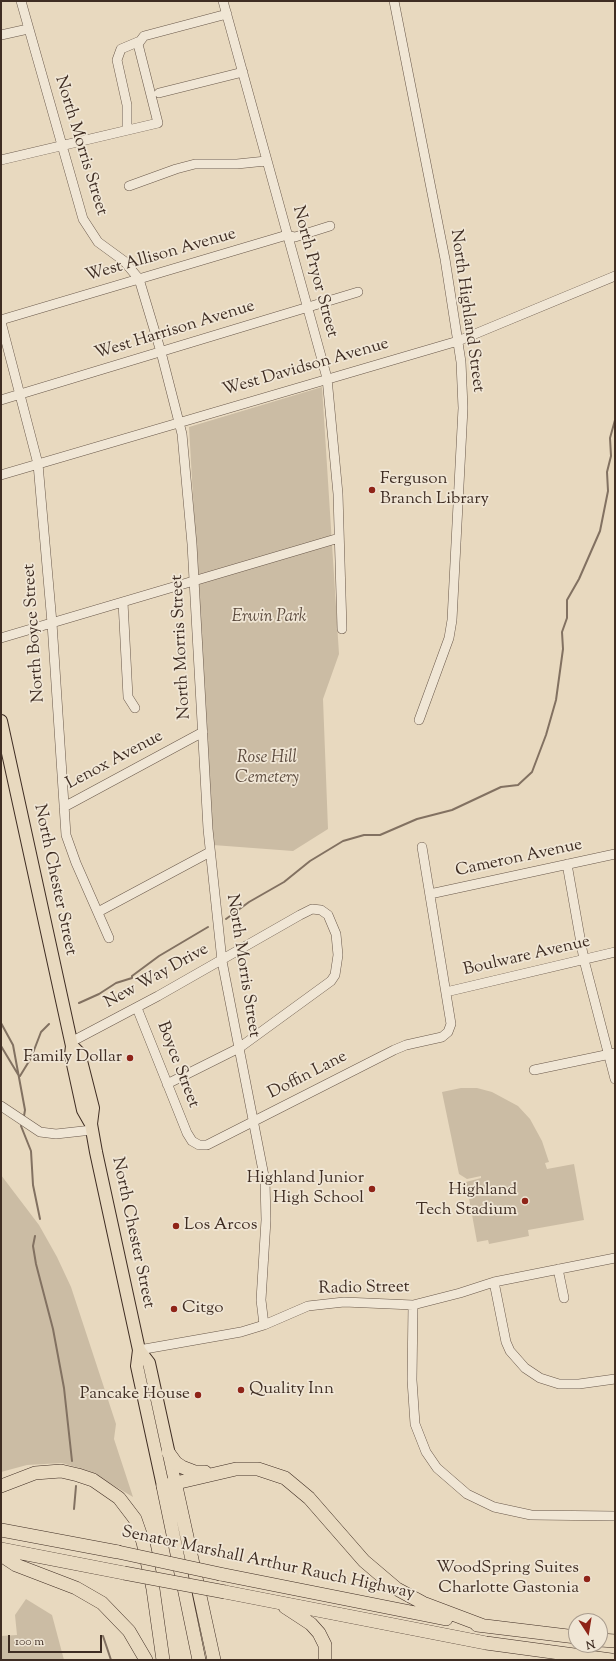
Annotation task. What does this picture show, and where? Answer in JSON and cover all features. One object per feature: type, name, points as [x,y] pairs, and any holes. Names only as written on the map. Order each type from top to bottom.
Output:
[{"type":"highway","points":[[168,1452],[176,1463],[188,1470],[228,1471]]},
{"type":"highway","points":[[169,1484],[243,1468],[258,1468],[285,1478],[309,1498],[364,1561],[397,1588],[423,1603],[484,1626]]},
{"type":"highway","points":[[1,1486],[35,1473],[61,1472],[78,1475],[93,1480],[119,1498],[135,1519],[143,1542],[153,1589],[163,1660]]},
{"type":"highway","name":"North Chester Street","points":[[169,1484],[199,1660]]},
{"type":"highway","name":"North Chester Street","points":[[169,1484],[214,1660]]},
{"type":"highway","name":"Senator Marshall Arthur Rauch Highway","points":[[1,1530],[118,1552],[220,1574],[484,1626],[568,1636]]},
{"type":"highway","name":"Senator Marshall Arthur Rauch Highway","points":[[1,1549],[486,1643],[611,1660]]},
{"type":"highway","points":[[1,1555],[16,1566],[70,1585],[99,1601],[129,1631],[146,1660]]},
{"type":"highway","points":[[280,1603],[311,1624],[319,1633],[325,1645],[325,1660]]},
{"type":"highway","points":[[191,1619],[201,1636],[208,1660]]},
{"type":"main road","name":"North Chester Street","points":[[1,721],[72,1044],[71,1055],[83,1110],[92,1127],[139,1350],[137,1366],[169,1484]]},
{"type":"main road","name":"North Chester Street","points":[[139,1350],[149,1363],[168,1452],[169,1484]]},
{"type":"street","name":"North Morris Street","points":[[21,1],[77,198],[87,227],[98,242],[124,261],[139,279],[161,352],[179,422],[187,478],[210,852],[222,961],[265,1181],[266,1197],[261,1300],[264,1325]]},
{"type":"street","name":"North Pryor Street","points":[[224,1],[286,235],[327,378],[338,494],[342,629]]},
{"type":"street","name":"North Highland Street","points":[[394,1],[445,259],[461,362],[463,429],[452,620],[449,638],[418,720]]},
{"type":"street","points":[[127,130],[127,105],[117,60],[121,49],[142,38],[227,14]]},
{"type":"street","points":[[1,36],[28,29]]},
{"type":"street","points":[[1,160],[158,123],[138,44],[142,38]]},
{"type":"street","points":[[159,93],[243,72]]},
{"type":"street","points":[[129,186],[176,169],[195,164],[237,164],[266,161]]},
{"type":"street","name":"West Allison Avenue","points":[[1,321],[286,235],[295,237],[330,226]]},
{"type":"street","name":"West Davidson Avenue","points":[[1,475],[327,378],[458,341],[615,276]]},
{"type":"street","name":"West Harrison Avenue","points":[[1,400],[358,292]]},
{"type":"street","name":"North Boyce Street","points":[[1,321],[38,464],[52,623],[64,807],[69,844],[109,938]]},
{"type":"street","points":[[1,638],[194,581],[211,574],[340,538]]},
{"type":"street","points":[[123,602],[128,697],[135,708]]},
{"type":"street","name":"Lenox Avenue","points":[[64,807],[203,732]]},
{"type":"street","points":[[422,847],[446,992]]},
{"type":"street","points":[[98,912],[210,852]]},
{"type":"street","name":"Cameron Avenue","points":[[430,894],[615,854]]},
{"type":"street","points":[[567,864],[584,960],[611,1054],[615,1079]]},
{"type":"street","name":"New Way Drive","points":[[72,1044],[222,961],[300,915],[312,909],[322,910],[328,915],[336,934],[338,955],[335,975],[322,988],[239,1048]]},
{"type":"street","name":"Boulware Avenue","points":[[446,992],[615,952]]},
{"type":"street","name":"Doffin Lane","points":[[186,1133],[192,1141],[199,1145],[207,1145],[394,1050],[406,1045],[442,1037],[448,1032],[451,1024],[446,992]]},
{"type":"street","name":"Boyce Street","points":[[137,1008],[186,1133]]},
{"type":"street","points":[[167,1084],[239,1048]]},
{"type":"street","points":[[534,1070],[611,1054]]},
{"type":"street","points":[[1,1106],[40,1132],[62,1134],[92,1127]]},
{"type":"street","name":"Radio Street","points":[[139,1350],[216,1337],[264,1325],[308,1306],[326,1303],[413,1305],[453,1295],[494,1282],[615,1258]]},
{"type":"street","points":[[558,1269],[564,1298]]},
{"type":"street","points":[[494,1282],[506,1342],[510,1351],[525,1368],[540,1378],[559,1384],[579,1384],[615,1379]]},
{"type":"street","points":[[413,1305],[412,1380],[415,1424],[426,1452],[437,1468],[467,1494],[494,1507],[532,1515],[615,1516]]},
{"type":"green space","name":"Erwin Park","points":[[322,387],[339,654],[323,699],[328,829],[293,851],[213,845],[189,427]]},
{"type":"green space","points":[[461,1088],[477,1088],[492,1092],[518,1106],[530,1119],[542,1141],[549,1162],[545,1163],[547,1169],[574,1164],[584,1220],[528,1230],[529,1236],[489,1244],[488,1240],[477,1242],[466,1182],[481,1178],[481,1176],[467,1179],[459,1174],[442,1092]]},
{"type":"green space","points":[[1,1175],[39,1225],[57,1257],[71,1287],[116,1424],[114,1439],[133,1497],[89,1471],[62,1463],[27,1465],[1,1472]]},
{"type":"green space","points":[[26,1599],[52,1615],[64,1660],[2,1660],[1,1636],[17,1635],[15,1615]]},
{"type":"waterway","points":[[226,919],[249,902],[284,882],[310,861],[343,841],[364,835],[380,835],[417,819],[452,810],[501,787],[518,785],[532,772],[546,735],[556,700],[563,649],[562,632],[567,618],[567,600],[579,579],[600,531],[608,491],[607,472],[611,456],[610,438],[615,420]]},
{"type":"waterway","points":[[79,1003],[99,994],[116,983],[132,978],[132,976],[159,956],[208,927]]},
{"type":"waterway","points":[[1,1023],[13,1045],[25,1110],[24,1116]]},
{"type":"waterway","points":[[20,1076],[31,1058],[41,1032],[49,1024]]},
{"type":"waterway","points":[[1,1046],[19,1076]]},
{"type":"waterway","points":[[21,1126],[31,1151],[33,1185],[40,1219]]},
{"type":"waterway","points":[[35,1236],[33,1246],[36,1264],[53,1329],[64,1388],[72,1461]]},
{"type":"waterway","points":[[74,1509],[76,1486]]},
{"type":"waterway","points":[[103,1636],[111,1660]]},
{"type":"place","name":"Ferguson Branch Library","points":[[372,490]]},
{"type":"place","name":"Family Dollar","points":[[130,1058]]},
{"type":"place","name":"Highland Junior High School","points":[[372,1189]]},
{"type":"place","name":"Highland Tech Stadium","points":[[525,1201]]},
{"type":"place","name":"Los Arcos","points":[[176,1226]]},
{"type":"place","name":"Citgo","points":[[174,1309]]},
{"type":"place","name":"Quality Inn","points":[[241,1390]]},
{"type":"place","name":"Pancake House","points":[[198,1395]]},
{"type":"place","name":"WoodSpring Suites Charlotte Gastonia","points":[[587,1579]]},
{"type":"park label","name":"Rose Hill Cemetery","points":[[267,769]]}]
